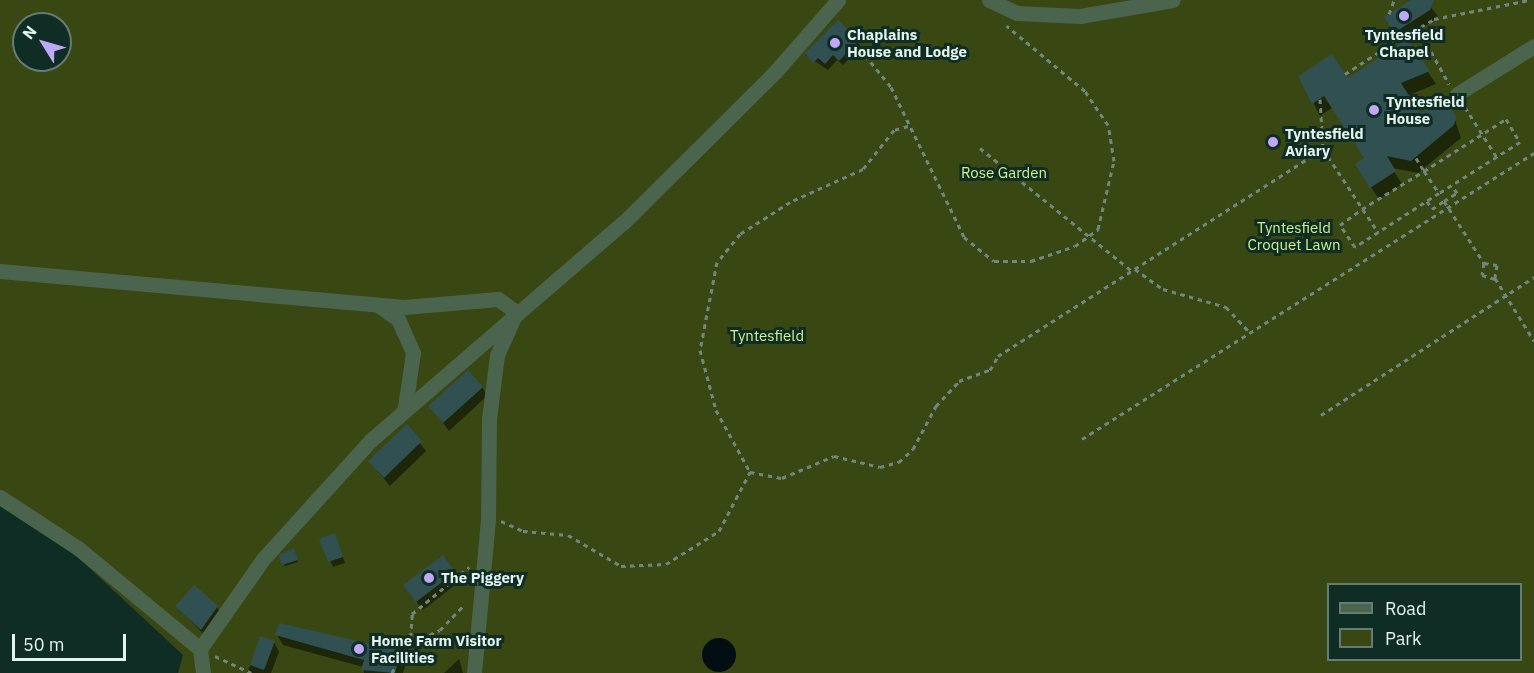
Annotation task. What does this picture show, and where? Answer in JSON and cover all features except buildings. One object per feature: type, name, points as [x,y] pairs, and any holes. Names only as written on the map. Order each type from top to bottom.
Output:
[{"type":"lane","points":[[203,673],[200,649],[262,559],[405,407],[624,222],[775,72],[838,0]]},
{"type":"lane","points":[[989,0],[1017,13],[1080,16],[1173,0]]},
{"type":"lane","points":[[1106,10],[1122,0]]},
{"type":"lane","points":[[1457,94],[1534,46]]},
{"type":"lane","points":[[0,271],[377,305],[459,306],[498,299],[516,312]]},
{"type":"lane","points":[[377,305],[398,320],[413,353],[405,407]]},
{"type":"lane","points":[[474,673],[488,519],[489,419],[497,355],[516,312]]},
{"type":"lane","points":[[0,497],[78,548],[200,649]]},
{"type":"path","points":[[1389,14],[1394,0]]},
{"type":"path","points":[[1405,36],[1434,19],[1529,0]]},
{"type":"path","points":[[865,56],[891,87],[948,212],[985,256],[1031,261],[1090,236],[1105,212],[1114,161],[1108,125],[1085,91],[1002,21]]},
{"type":"path","points":[[1418,28],[1457,94]]},
{"type":"path","points":[[1345,74],[1399,39]]},
{"type":"path","points":[[1320,99],[1323,149],[1378,232]]},
{"type":"path","points":[[1506,119],[1520,142],[1496,156],[1355,247],[1340,225],[1506,119]]},
{"type":"path","points":[[1473,120],[1496,156]]},
{"type":"path","points":[[750,472],[716,410],[700,350],[717,262],[741,234],[790,202],[863,170],[894,130],[908,126]]},
{"type":"path","points":[[980,148],[1134,270],[1163,288],[1226,307],[1250,332]]},
{"type":"path","points":[[750,472],[782,478],[834,456],[880,467],[899,462],[913,449],[948,391],[990,370],[998,356],[1323,149]]},
{"type":"path","points":[[1082,439],[1534,153]]},
{"type":"path","points":[[1416,158],[1439,193]]},
{"type":"path","points":[[1427,201],[1432,209],[1457,193],[1452,185]]},
{"type":"path","points":[[1444,201],[1484,263],[1484,278],[1495,278]]},
{"type":"path","points":[[1484,263],[1497,265],[1495,278],[1534,341]]},
{"type":"path","points":[[1321,415],[1534,277]]},
{"type":"path","points":[[488,519],[524,531],[568,535],[621,566],[666,564],[719,531],[750,472]]},
{"type":"path","points":[[410,646],[407,634],[417,608],[485,555]]},
{"type":"path","points":[[397,650],[410,646],[440,630],[465,603]]},
{"type":"path","points":[[392,673],[404,648]]},
{"type":"path","points":[[200,649],[251,673]]},
{"type":"green space","name":"Tyntesfield","points":[[0,0],[1534,0],[1534,673],[178,673],[183,655],[54,535],[0,504]]},
{"type":"shaded area","points":[[719,638],[731,643],[736,655],[731,667],[719,672],[707,667],[702,655],[707,643]]},
{"type":"place","name":"Tyntesfield Chapel","points":[[1404,16]]},
{"type":"place","name":"Chaplains House and Lodge","points":[[835,43]]},
{"type":"place","name":"Tyntesfield House","points":[[1374,110]]},
{"type":"place","name":"Tyntesfield Aviary","points":[[1273,142]]},
{"type":"place","name":"The Piggery","points":[[429,578]]},
{"type":"place","name":"Home Farm Visitor Facilities","points":[[359,649]]},
{"type":"park label","name":"Rose Garden","points":[[1004,173]]},
{"type":"park label","name":"Tyntesfield Croquet Lawn","points":[[1294,236]]}]
